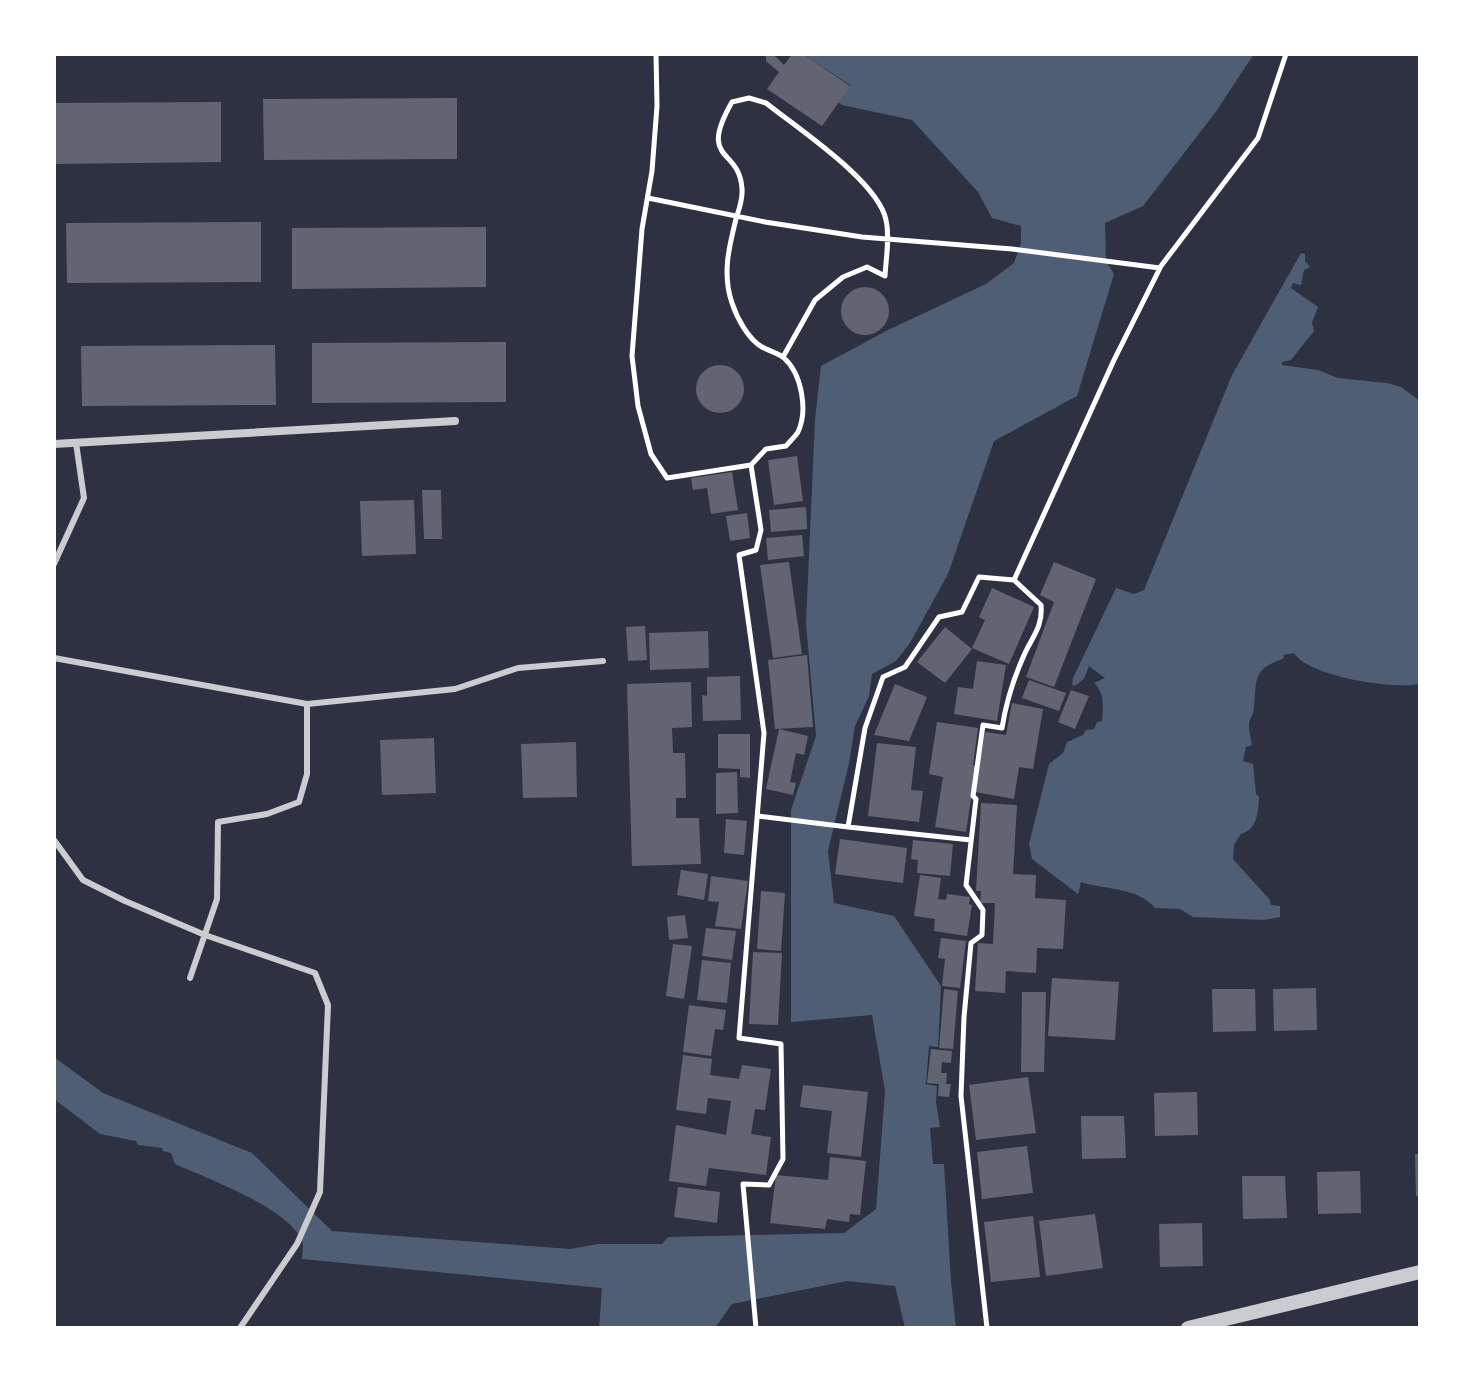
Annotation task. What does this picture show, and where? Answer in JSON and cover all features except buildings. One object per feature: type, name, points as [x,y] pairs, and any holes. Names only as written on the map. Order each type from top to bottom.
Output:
[{"type":"street","points":[[54,444],[455,421]]},
{"type":"street","points":[[1188,1328],[1420,1272]]},
{"type":"lane","points":[[54,564],[84,498],[76,443]]},
{"type":"lane","points":[[54,658],[307,704],[455,689],[518,668],[603,661]]},
{"type":"lane","points":[[190,978],[217,899],[218,822],[267,814],[299,802],[307,774],[307,704]]},
{"type":"lane","points":[[54,840],[83,880],[205,935],[315,973],[328,1005],[320,1192],[297,1244],[240,1328]]},
{"type":"path","points":[[656,54],[657,106],[642,229],[632,356],[638,406],[651,454],[667,478],[751,465],[766,449],[786,446],[798,432],[801,394],[795,372],[783,357],[759,345],[743,326],[731,302],[726,274],[727,252],[742,187],[739,175],[721,151],[719,124],[732,102],[749,98],[766,103],[861,180],[879,201],[887,220],[885,276],[867,267],[843,277],[815,300],[783,357]]},
{"type":"path","points":[[1014,580],[1114,360],[1160,268],[1258,138],[1286,54]]},
{"type":"path","points":[[648,198],[887,240],[1012,249],[1160,268]]},
{"type":"path","points":[[751,465],[761,530],[756,550],[739,555],[764,733],[739,1038],[781,1044],[783,1159],[769,1185],[743,1184],[756,1328]]},
{"type":"path","points":[[848,827],[865,728],[883,677],[905,667],[939,617],[962,612],[979,577],[1014,580],[1041,605],[1042,618],[1007,701],[1002,728],[983,725],[973,796],[976,799],[966,885],[983,910],[982,935],[971,943],[961,1096],[987,1328]]},
{"type":"path","points":[[758,816],[971,840]]},
{"type":"water","points":[[803,54],[1254,54],[1215,113],[1143,206],[1105,223],[1106,261],[1114,274],[1077,396],[994,441],[948,574],[910,643],[896,661],[872,674],[869,696],[855,726],[828,851],[834,903],[894,916],[941,986],[938,1047],[929,1046],[926,1084],[937,1086],[940,1127],[930,1128],[933,1164],[944,1164],[956,1328],[905,1328],[895,1286],[847,1281],[732,1304],[715,1328],[599,1328],[602,1288],[302,1259],[303,1243],[294,1229],[264,1206],[175,1164],[171,1153],[162,1148],[100,1134],[54,1099],[54,1057],[103,1093],[252,1153],[332,1231],[570,1249],[598,1244],[662,1244],[668,1237],[844,1233],[876,1209],[885,1091],[872,1015],[791,1022],[791,810],[816,736],[806,624],[815,419],[821,366],[888,330],[986,284],[1014,263],[1021,243],[1021,226],[992,218],[978,192],[912,120],[838,102],[850,85]]},
{"type":"water","points":[[1301,253],[1305,254],[1305,261],[1310,267],[1304,270],[1301,285],[1293,283],[1291,288],[1318,307],[1312,322],[1314,331],[1291,360],[1282,362],[1282,365],[1318,370],[1338,378],[1387,383],[1401,387],[1420,401],[1420,684],[1391,685],[1352,679],[1316,668],[1294,653],[1284,655],[1283,659],[1261,671],[1249,723],[1252,745],[1246,747],[1243,761],[1253,764],[1256,794],[1259,797],[1257,814],[1254,824],[1241,834],[1234,845],[1233,859],[1270,900],[1271,905],[1280,906],[1280,917],[1264,920],[1193,917],[1180,909],[1155,908],[1140,896],[1081,882],[1078,894],[1032,859],[1029,844],[1049,764],[1063,753],[1067,742],[1083,735],[1086,730],[1094,729],[1097,722],[1102,721],[1102,696],[1094,683],[1105,678],[1089,666],[1084,679],[1075,686],[1072,685],[1073,678],[1116,588],[1134,594],[1144,590],[1232,375]]}]
